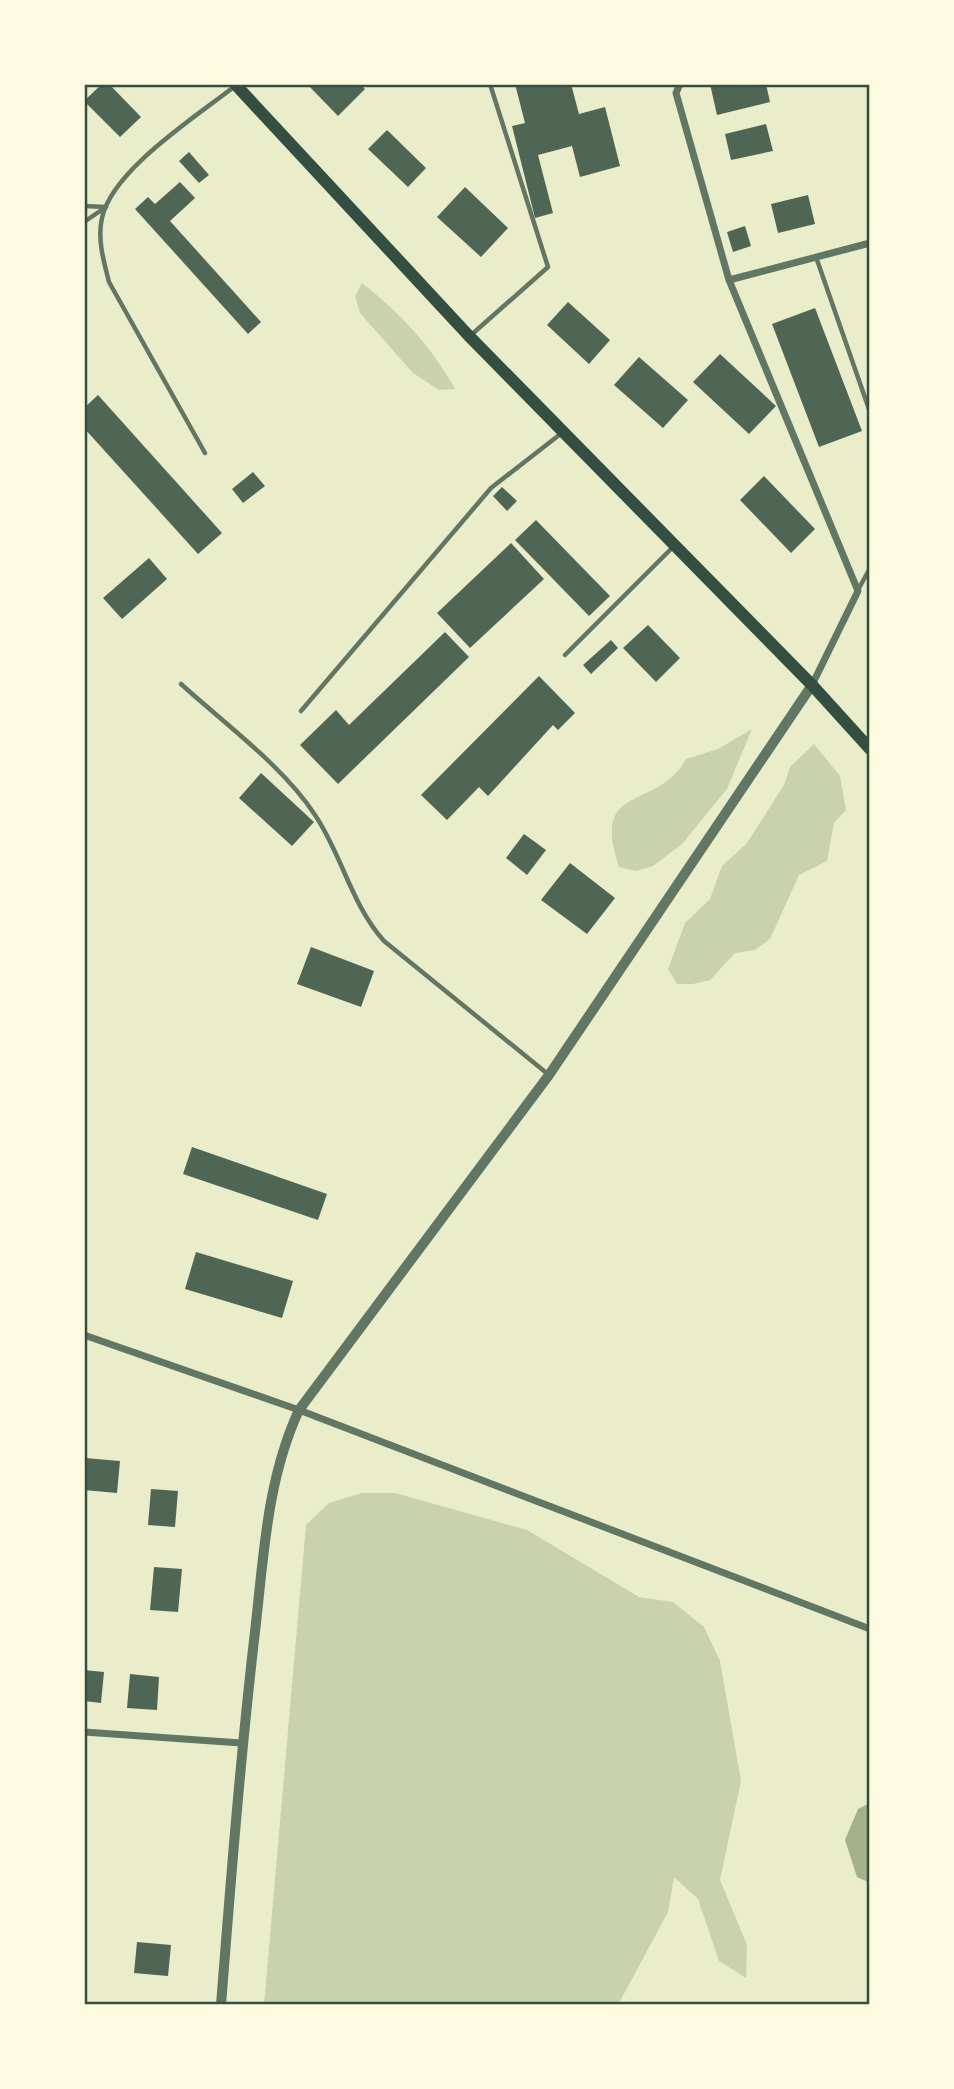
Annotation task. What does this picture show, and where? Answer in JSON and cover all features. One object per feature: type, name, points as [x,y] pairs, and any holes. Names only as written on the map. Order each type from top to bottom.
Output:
[{"type":"main road","points":[[235,85],[469,336],[812,685],[870,748]]},
{"type":"street","points":[[221,2005],[242,1743],[271,1494],[287,1437],[299,1410],[549,1075],[812,685],[858,591],[729,280],[676,93],[680,84]]},
{"type":"street","points":[[729,280],[870,243]]},
{"type":"street","points":[[84,1335],[299,1410],[870,1629]]},
{"type":"street","points":[[84,1731],[242,1743]]},
{"type":"lane","points":[[469,336],[548,267],[490,84]]},
{"type":"lane","points":[[205,453],[110,282],[101,254],[102,218],[115,187],[141,161],[235,85]]},
{"type":"lane","points":[[84,206],[106,207]]},
{"type":"lane","points":[[84,222],[106,207]]},
{"type":"lane","points":[[815,256],[870,412]]},
{"type":"lane","points":[[301,711],[491,488],[564,432]]},
{"type":"lane","points":[[565,655],[675,545]]},
{"type":"lane","points":[[858,591],[870,568]]},
{"type":"lane","points":[[181,684],[289,783],[316,816],[366,921],[384,941],[549,1075]]},
{"type":"shaded area","points":[[362,283],[414,332],[455,389],[439,390],[413,373],[360,313],[355,296]]},
{"type":"shaded area","points":[[752,729],[727,789],[682,844],[653,866],[636,871],[619,867],[612,840],[613,821],[620,809],[674,775],[686,759],[718,749]]},
{"type":"shaded area","points":[[814,744],[840,776],[846,810],[834,823],[827,861],[799,875],[770,939],[755,950],[735,953],[710,980],[677,984],[668,969],[685,923],[710,899],[722,866],[747,843],[784,785],[790,767]]},
{"type":"shaded area","points":[[362,1493],[395,1493],[527,1530],[639,1597],[673,1602],[704,1627],[720,1661],[741,1781],[720,1880],[747,1945],[746,1978],[719,1961],[698,1899],[674,1877],[668,1912],[618,2005],[264,2005],[306,1525],[329,1503]]},
{"type":"shaded area","points":[[870,1803],[870,1883],[857,1877],[845,1840],[858,1809]]},
{"type":"building","points":[[102,84],[109,84],[141,117],[120,137],[84,101]]},
{"type":"building","points":[[307,84],[360,84],[365,89],[338,116]]},
{"type":"building","points":[[515,84],[571,84],[579,114],[605,107],[620,166],[580,177],[572,146],[538,155],[553,213],[535,218],[512,126],[525,123]]},
{"type":"building","points":[[710,84],[766,84],[770,102],[717,115]]},
{"type":"building","points":[[766,124],[773,151],[731,160],[725,134]]},
{"type":"building","points":[[387,130],[426,168],[408,187],[368,149]]},
{"type":"building","points":[[189,152],[209,175],[199,183],[179,161]]},
{"type":"building","points":[[180,182],[195,198],[170,221],[261,322],[248,334],[135,209],[148,197],[155,204]]},
{"type":"building","points":[[465,187],[508,228],[481,257],[437,217]]},
{"type":"building","points":[[808,195],[815,224],[778,233],[771,204]]},
{"type":"building","points":[[745,226],[751,246],[733,252],[727,232]]},
{"type":"building","points":[[568,302],[610,340],[589,364],[547,325]]},
{"type":"building","points":[[815,308],[862,431],[819,447],[772,324]]},
{"type":"building","points":[[720,354],[776,406],[749,434],[693,382]]},
{"type":"building","points":[[639,357],[688,400],[663,428],[614,385]]},
{"type":"building","points":[[98,395],[222,533],[198,554],[84,428],[84,408]]},
{"type":"building","points":[[253,472],[265,486],[243,503],[232,489]]},
{"type":"building","points":[[764,476],[815,529],[791,553],[740,500]]},
{"type":"building","points":[[502,487],[517,501],[507,511],[493,496]]},
{"type":"building","points":[[536,520],[610,596],[589,616],[515,540]]},
{"type":"building","points":[[511,543],[544,579],[470,648],[437,613]]},
{"type":"building","points":[[149,558],[167,579],[122,619],[103,598]]},
{"type":"building","points":[[648,625],[680,658],[656,682],[623,648]]},
{"type":"building","points":[[445,632],[469,657],[338,784],[300,745],[336,710],[349,725]]},
{"type":"building","points":[[611,640],[618,648],[591,674],[583,665]]},
{"type":"building","points":[[539,676],[575,713],[558,730],[553,725],[488,796],[479,787],[447,820],[421,795]]},
{"type":"building","points":[[261,773],[314,822],[292,846],[239,798]]},
{"type":"building","points":[[524,834],[546,850],[527,875],[506,858]]},
{"type":"building","points":[[570,863],[615,898],[587,934],[541,900]]},
{"type":"building","points":[[311,947],[374,971],[361,1007],[297,984]]},
{"type":"building","points":[[192,1147],[327,1194],[318,1220],[183,1174]]},
{"type":"building","points":[[196,1252],[293,1281],[282,1318],[185,1289]]},
{"type":"building","points":[[85,1458],[120,1461],[117,1493],[84,1490]]},
{"type":"building","points":[[151,1489],[178,1491],[175,1527],[148,1525]]},
{"type":"building","points":[[154,1567],[182,1569],[178,1612],[150,1610]]},
{"type":"building","points":[[84,1670],[104,1672],[101,1703],[84,1701]]},
{"type":"building","points":[[130,1674],[159,1677],[157,1710],[127,1708]]},
{"type":"building","points":[[137,1942],[171,1945],[168,1976],[134,1973]]}]
